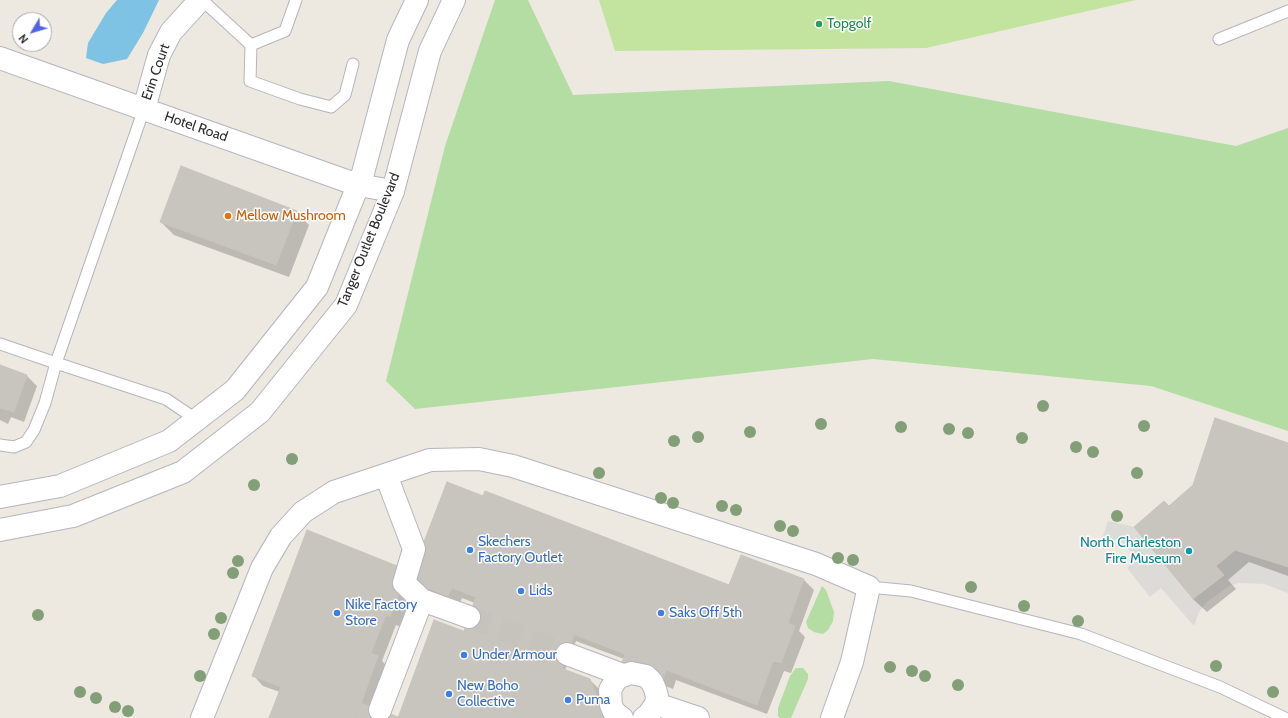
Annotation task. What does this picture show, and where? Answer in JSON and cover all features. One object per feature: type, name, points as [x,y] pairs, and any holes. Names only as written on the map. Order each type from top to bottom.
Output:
[{"type":"street","name":"Erin Court","points":[[144,109],[162,49],[171,32],[201,0]]},
{"type":"street","points":[[0,497],[60,486],[170,441],[235,390],[317,287],[358,184],[398,40],[417,0]]},
{"type":"street","name":"Tanger Outlet Boulevard","points":[[0,530],[73,516],[183,472],[260,412],[346,305],[392,191],[430,51],[454,0]]},
{"type":"street","name":"Hotel Road","points":[[0,58],[358,184],[392,191]]},
{"type":"street","points":[[202,718],[262,568],[281,536],[303,512],[334,492],[430,460],[479,459],[514,466],[816,564],[869,587],[852,662],[832,718]]},
{"type":"street","points":[[386,475],[414,549],[404,583],[422,600],[469,617]]},
{"type":"street","points":[[380,710],[422,600]]},
{"type":"street","points":[[567,654],[624,675]]},
{"type":"street","points":[[622,718],[614,712],[609,698],[613,684],[624,675],[631,672],[639,673],[652,682],[657,696],[650,711],[698,718]]},
{"type":"lane","points":[[201,0],[252,45]]},
{"type":"lane","points":[[252,45],[285,31],[296,0]]},
{"type":"lane","points":[[1219,39],[1288,11]]},
{"type":"lane","points":[[252,45],[250,81],[300,99],[331,108],[345,96],[353,64]]},
{"type":"lane","points":[[0,445],[14,447],[26,442],[34,430],[45,402],[56,363],[144,109]]},
{"type":"lane","points":[[0,344],[166,400],[197,420]]},
{"type":"lane","points":[[869,587],[911,591],[1081,634],[1220,687],[1285,718]]},
{"type":"green space","points":[[495,0],[528,0],[573,95],[889,81],[1236,146],[1288,128],[1288,431],[1151,386],[873,359],[415,409],[386,381],[445,146]]},
{"type":"green space","name":"Topgolf","points":[[599,0],[1136,0],[926,48],[615,51]]},
{"type":"green space","points":[[822,586],[826,590],[834,612],[833,621],[828,630],[823,634],[814,632],[808,628],[806,622]]},
{"type":"green space","points":[[796,668],[803,668],[808,674],[808,679],[791,718],[780,718],[778,716],[778,708],[790,676]]},
{"type":"shaded area","points":[[1108,521],[1134,527],[1192,599],[1224,575],[1216,566],[1235,550],[1288,567],[1288,593],[1264,584],[1239,583],[1229,586],[1207,602],[1199,612],[1194,626],[1161,588],[1150,597],[1127,568],[1136,558],[1122,542],[1103,536]]},
{"type":"water","points":[[117,0],[159,0],[143,33],[127,59],[103,64],[86,58],[88,43],[106,13]]},
{"type":"building","name":"Mellow Mushroom","points":[[181,166],[297,211],[276,265],[160,222]]},
{"type":"building","points":[[0,365],[27,375],[14,412],[0,408]]},
{"type":"building","points":[[1215,418],[1288,443],[1288,567],[1235,550],[1216,566],[1224,575],[1193,599],[1134,527],[1164,501],[1169,506],[1193,485]]},
{"type":"building","points":[[447,482],[483,496],[485,491],[729,585],[741,555],[804,579],[788,623],[795,626],[781,663],[773,661],[757,705],[666,670],[663,679],[622,663],[625,654],[452,588],[448,596],[409,581]]},
{"type":"building","points":[[307,530],[402,568],[394,591],[399,593],[390,617],[386,615],[371,653],[378,656],[356,718],[269,718],[281,687],[252,676]]},
{"type":"building","points":[[476,597],[574,635],[562,668],[464,631]]},
{"type":"building","points":[[434,620],[590,679],[606,718],[398,718]]},
{"type":"building","points":[[361,703],[398,717],[398,718],[356,718]]},
{"type":"tunnel","points":[[469,617],[567,654]]},
{"type":"place","name":"Topgolf","points":[[819,24]]},
{"type":"place","name":"Mellow Mushroom","points":[[228,216]]},
{"type":"place","name":"Skechers Factory Outlet","points":[[470,550]]},
{"type":"place","name":"North Charleston Fire Museum","points":[[1189,551]]},
{"type":"place","name":"Lids","points":[[521,591]]},
{"type":"place","name":"Nike Factory Store","points":[[337,613]]},
{"type":"place","name":"Saks Off 5th","points":[[661,613]]},
{"type":"place","name":"Under Armour","points":[[464,655]]},
{"type":"place","name":"New Boho Collective","points":[[449,694]]},
{"type":"place","name":"Puma","points":[[568,700]]}]
